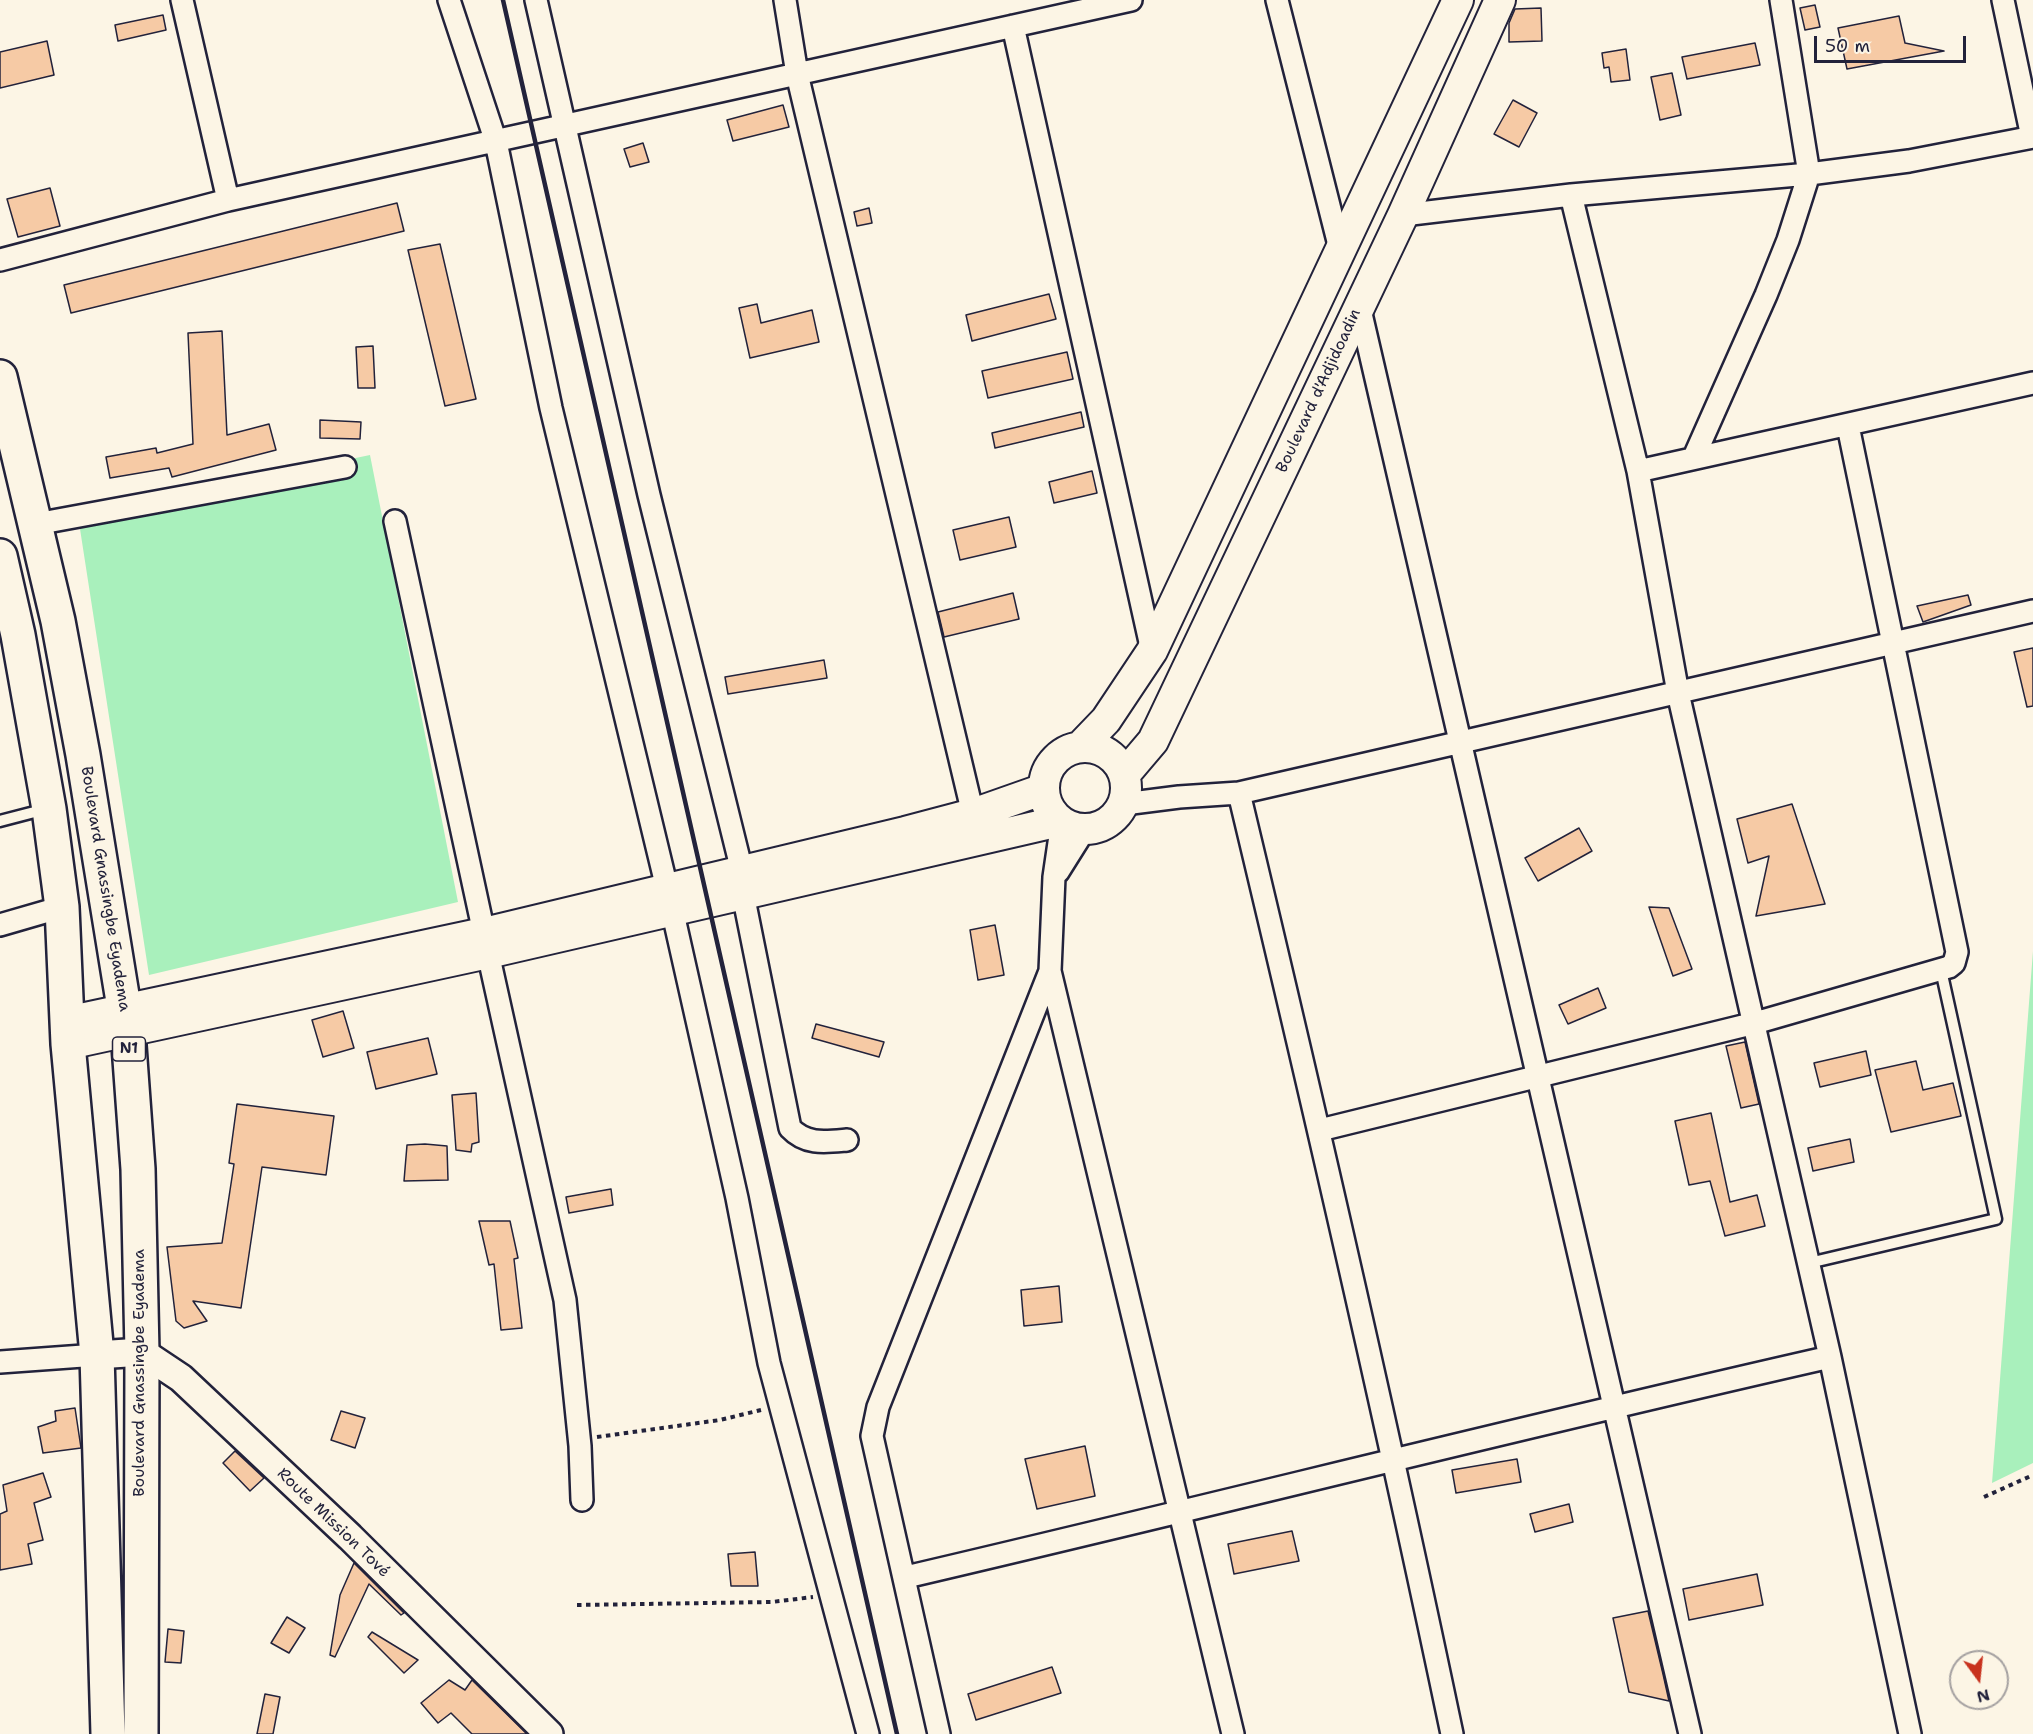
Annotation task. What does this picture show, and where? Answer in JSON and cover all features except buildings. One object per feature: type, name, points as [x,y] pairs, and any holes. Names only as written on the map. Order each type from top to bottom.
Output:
[{"type":"highway","name":"Boulevard Gnassingbe Eyadema","points":[[0,377],[36,524],[83,755],[126,1021],[138,1169],[142,1352],[141,1734]]},
{"type":"highway","points":[[0,556],[18,636],[49,808],[62,907],[68,1033],[97,1355],[108,1734]]},
{"type":"main road","points":[[1069,824],[1048,807],[1044,789],[1048,769],[1061,753],[1081,746],[1107,720],[1152,651],[1458,0]]},
{"type":"main road","name":"Boulevard d'Adjidoadin","points":[[1125,788],[1153,741],[1402,215],[1500,0]]},
{"type":"main road","points":[[68,1033],[486,943],[743,882],[1069,824],[1101,826],[1114,817],[1125,788],[1120,763],[1102,750],[1081,746]]},
{"type":"main road","points":[[743,882],[973,814],[1044,789]]},
{"type":"street","points":[[182,0],[228,200]]},
{"type":"street","points":[[448,0],[496,142],[551,408],[669,899],[737,1198],[779,1406],[868,1734]]},
{"type":"street","points":[[536,0],[649,495],[743,882],[790,1128],[799,1137],[817,1142],[847,1140]]},
{"type":"street","points":[[785,0],[797,74],[973,814]]},
{"type":"street","points":[[0,260],[228,200],[1131,0]]},
{"type":"street","points":[[1276,0],[1341,253]]},
{"type":"street","points":[[1694,457],[1766,295],[1788,240],[1809,174],[1781,0]]},
{"type":"street","points":[[1402,215],[1571,195],[1809,174],[1909,161],[2032,137],[2003,0]]},
{"type":"street","points":[[1013,26],[1152,651]]},
{"type":"street","points":[[1571,195],[1638,471],[1678,693],[1830,1357],[1910,1734]]},
{"type":"street","points":[[1359,304],[1690,1734]]},
{"type":"street","points":[[1638,471],[2033,383]]},
{"type":"street","points":[[1320,1130],[1755,1023],[1941,970],[1954,963],[1957,952],[1848,426]]},
{"type":"street","points":[[36,524],[345,467]]},
{"type":"street","points":[[395,521],[565,1300],[579,1437],[582,1500]]},
{"type":"street","points":[[1125,788],[1179,797],[1239,794],[2033,611]]},
{"type":"street","points":[[1239,794],[1320,1130],[1394,1458],[1452,1734]]},
{"type":"street","points":[[1069,824],[1054,877],[1050,970],[1233,1734]]},
{"type":"street","points":[[0,925],[62,907]]},
{"type":"street","points":[[939,1734],[906,1577],[872,1436],[874,1422],[1050,970]]},
{"type":"street","points":[[0,1362],[142,1352]]},
{"type":"street","name":"Route Mission Tové","points":[[142,1352],[181,1378],[350,1537],[544,1732]]},
{"type":"street","points":[[906,1577],[1180,1513],[1394,1458],[1830,1357]]},
{"type":"lane","points":[[0,821],[49,808]]},
{"type":"lane","points":[[1809,1263],[1996,1219],[1941,970]]},
{"type":"path","points":[[579,1437],[610,1436],[720,1420],[779,1406]]},
{"type":"path","points":[[1984,1497],[2033,1475]]},
{"type":"path","points":[[577,1605],[772,1602],[832,1596]]},
{"type":"green space","points":[[370,455],[458,902],[149,975],[78,516]]},
{"type":"green space","points":[[2033,951],[2033,1463],[1992,1483]]},
{"type":"railway","points":[[503,0],[897,1734]]}]
